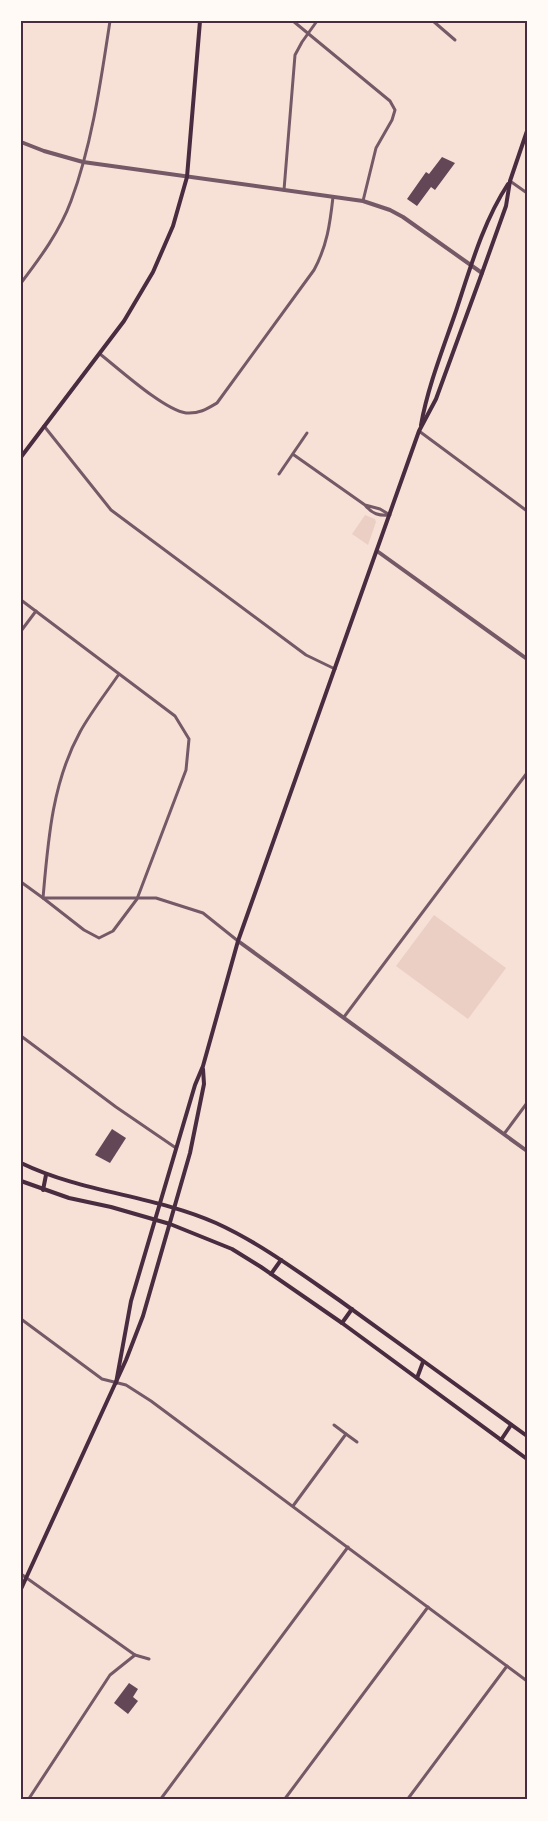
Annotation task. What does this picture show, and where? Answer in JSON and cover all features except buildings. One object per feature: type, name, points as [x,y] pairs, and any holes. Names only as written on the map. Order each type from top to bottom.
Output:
[{"type":"main road","points":[[21,457],[124,321],[153,272],[173,226],[187,177],[200,21]]},
{"type":"main road","points":[[116,1383],[131,1301],[195,1083],[203,1066],[238,941],[420,431],[436,399],[506,206],[510,181],[527,131]]},
{"type":"main road","points":[[420,431],[426,399],[471,265],[496,201],[510,181]]},
{"type":"main road","points":[[21,1589],[116,1383],[142,1316],[175,1209],[204,1084],[203,1066]]},
{"type":"main road","points":[[21,1163],[46,1175],[71,1183],[159,1204],[216,1223],[281,1260],[527,1436]]},
{"type":"main road","points":[[43,1190],[46,1175]]},
{"type":"main road","points":[[21,1181],[43,1190],[170,1224],[232,1250],[342,1323],[527,1459]]},
{"type":"main road","points":[[271,1274],[281,1260]]},
{"type":"main road","points":[[342,1323],[352,1310]]},
{"type":"main road","points":[[417,1378],[423,1362]]},
{"type":"main road","points":[[501,1440],[511,1425]]},
{"type":"street","points":[[21,283],[48,248],[71,202],[97,102],[110,21]]},
{"type":"street","points":[[293,21],[390,101],[395,111],[376,148],[363,201]]},
{"type":"street","points":[[284,190],[295,55],[318,21]]},
{"type":"street","points":[[433,21],[455,39]]},
{"type":"street","points":[[21,142],[82,162],[363,201],[403,217],[482,273]]},
{"type":"street","points":[[510,181],[527,193]]},
{"type":"street","points":[[100,354],[168,406],[186,413],[203,412],[217,403],[314,270],[323,254],[329,234],[333,197]]},
{"type":"street","points":[[44,426],[111,510],[306,655],[335,669]]},
{"type":"street","points":[[420,431],[527,511]]},
{"type":"street","points":[[279,474],[307,434]]},
{"type":"street","points":[[294,455],[364,505],[370,512],[380,516],[390,515]]},
{"type":"street","points":[[364,505],[380,509],[390,515]]},
{"type":"street","points":[[377,551],[527,659]]},
{"type":"street","points":[[21,600],[175,716],[189,739],[186,770],[137,899],[113,931],[99,938],[84,930],[21,882]]},
{"type":"street","points":[[21,631],[36,611]]},
{"type":"street","points":[[43,898],[49,835],[60,779],[80,731],[119,674]]},
{"type":"street","points":[[344,1017],[527,773]]},
{"type":"street","points":[[43,898],[156,898],[202,914],[527,1151]]},
{"type":"street","points":[[21,1036],[116,1107],[176,1148]]},
{"type":"street","points":[[504,1134],[527,1103]]},
{"type":"street","points":[[21,1318],[102,1379],[126,1385],[151,1401],[527,1681]]},
{"type":"street","points":[[334,1425],[357,1442]]},
{"type":"street","points":[[293,1506],[346,1434]]},
{"type":"street","points":[[160,1800],[348,1547]]},
{"type":"street","points":[[21,1574],[135,1655],[149,1659]]},
{"type":"street","points":[[284,1800],[428,1607]]},
{"type":"street","points":[[28,1800],[110,1676],[135,1655]]},
{"type":"street","points":[[407,1800],[507,1666]]},
{"type":"shaded area","points":[[365,515],[375,519],[376,522],[368,545],[352,534]]},
{"type":"shaded area","points":[[434,915],[506,968],[468,1019],[396,966]]}]
